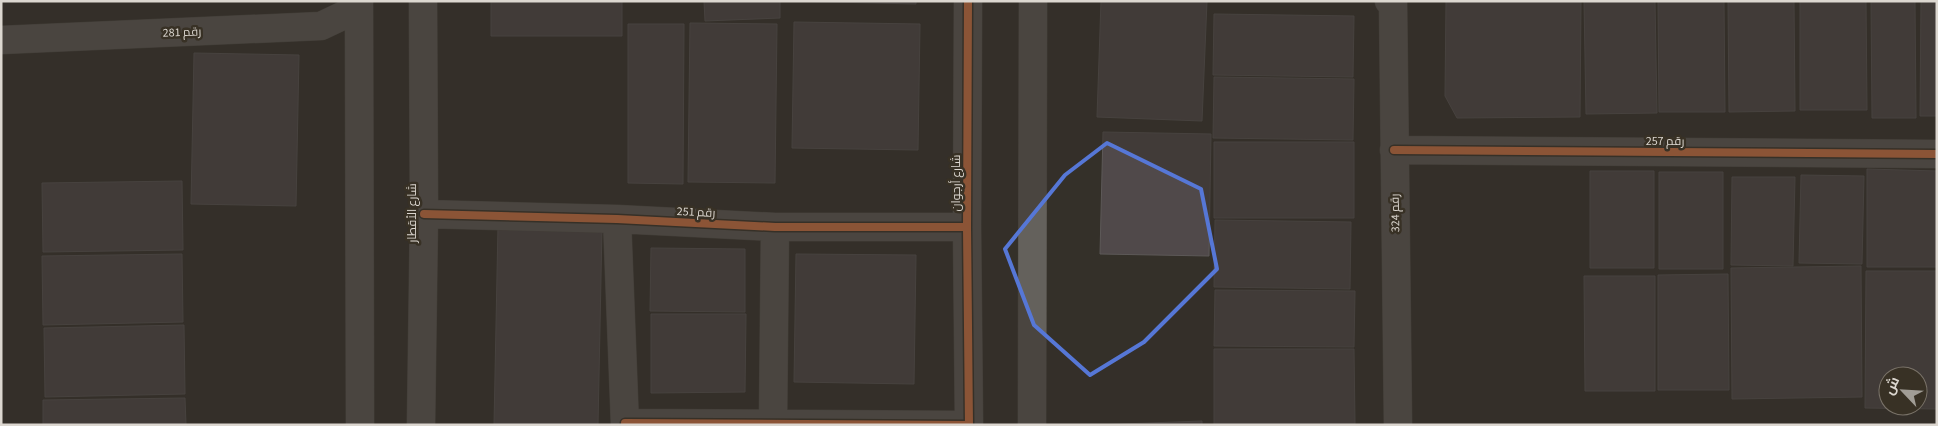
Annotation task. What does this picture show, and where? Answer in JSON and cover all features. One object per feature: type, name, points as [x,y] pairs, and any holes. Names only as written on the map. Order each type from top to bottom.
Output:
[{"type":"street","name":"شارع الأقطار","points":[[421,425],[424,214],[423,1]]},
{"type":"street","name":"شارع أرجوان","points":[[968,1],[967,228],[969,425]]},
{"type":"street","points":[[1032,425],[1033,1]]},
{"type":"street","name":"رقم 324","points":[[1393,1],[1398,425]]},
{"type":"street","points":[[359,5],[360,425]]},
{"type":"street","name":"رقم 281","points":[[1,40],[321,26],[359,5]]},
{"type":"street","name":"رقم 257","points":[[1394,150],[1937,154]]},
{"type":"street","name":"رقم 251","points":[[424,214],[617,219],[775,226],[967,228]]},
{"type":"street","points":[[617,219],[625,424],[969,425]]},
{"type":"street","points":[[773,424],[775,226]]},
{"type":"highlighted area","points":[[1107,143],[1201,189],[1217,269],[1144,342],[1090,375],[1034,325],[1005,249],[1065,175]]},
{"type":"building","points":[[491,1],[622,1],[622,36],[491,36]]},
{"type":"building","points":[[704,1],[780,1],[780,18],[705,21]]},
{"type":"building","points":[[790,1],[916,1],[916,4]]},
{"type":"building","points":[[1101,1],[1207,1],[1202,121],[1097,117]]},
{"type":"building","points":[[1446,1],[1581,1],[1580,117],[1457,118],[1445,96]]},
{"type":"building","points":[[1584,1],[1655,1],[1657,113],[1586,114]]},
{"type":"building","points":[[1658,1],[1724,1],[1725,112],[1659,112]]},
{"type":"building","points":[[1728,1],[1794,1],[1795,111],[1729,112]]},
{"type":"building","points":[[1800,1],[1866,1],[1867,110],[1800,110]]},
{"type":"building","points":[[1871,1],[1915,1],[1916,118],[1872,118]]},
{"type":"building","points":[[1921,1],[1937,1],[1937,116],[1920,116]]},
{"type":"building","points":[[1214,14],[1354,16],[1353,77],[1213,75]]},
{"type":"building","points":[[794,22],[920,24],[918,150],[792,148]]},
{"type":"building","points":[[690,23],[777,24],[775,183],[688,182]]},
{"type":"building","points":[[628,24],[684,24],[683,184],[628,183]]},
{"type":"building","points":[[194,53],[299,55],[296,206],[191,204]]},
{"type":"building","points":[[1214,77],[1354,79],[1353,140],[1213,138]]},
{"type":"building","points":[[1103,132],[1211,134],[1209,256],[1100,254]]},
{"type":"building","points":[[1214,142],[1354,142],[1354,218],[1214,218]]},
{"type":"building","points":[[1867,169],[1937,171],[1937,267],[1867,267]]},
{"type":"building","points":[[1590,171],[1654,171],[1654,268],[1590,268]]},
{"type":"building","points":[[1659,172],[1723,172],[1723,269],[1659,269]]},
{"type":"building","points":[[1801,175],[1864,176],[1862,264],[1799,263]]},
{"type":"building","points":[[1732,177],[1795,177],[1793,266],[1731,265]]},
{"type":"building","points":[[182,181],[183,250],[43,252],[42,183]]},
{"type":"building","points":[[1215,220],[1351,222],[1350,289],[1214,287]]},
{"type":"building","points":[[498,226],[602,228],[598,425],[494,425]]},
{"type":"building","points":[[651,248],[745,249],[745,312],[650,311]]},
{"type":"building","points":[[182,254],[183,322],[43,325],[42,256]]},
{"type":"building","points":[[796,254],[916,255],[914,384],[794,382]]},
{"type":"building","points":[[1861,266],[1862,397],[1732,399],[1731,268]]},
{"type":"building","points":[[1866,271],[1937,271],[1937,409],[1928,409],[1928,366],[1878,366],[1878,408],[1865,408]]},
{"type":"building","points":[[1728,274],[1729,390],[1658,390],[1658,275]]},
{"type":"building","points":[[1584,276],[1655,276],[1655,391],[1585,391]]},
{"type":"building","points":[[1215,290],[1355,291],[1354,347],[1214,346]]},
{"type":"building","points":[[651,314],[746,314],[745,392],[651,393]]},
{"type":"building","points":[[184,325],[185,394],[45,397],[44,328]]},
{"type":"building","points":[[1214,349],[1354,349],[1355,424],[1214,425]]},
{"type":"building","points":[[185,398],[186,425],[43,425],[43,400]]},
{"type":"building","points":[[1202,421],[1202,425],[1095,425]]},
{"type":"cycle path","points":[[625,423],[969,425],[967,227],[968,1]]},
{"type":"cycle path","points":[[1394,150],[1937,154]]},
{"type":"cycle path","points":[[424,214],[617,219],[775,227],[967,227]]}]
